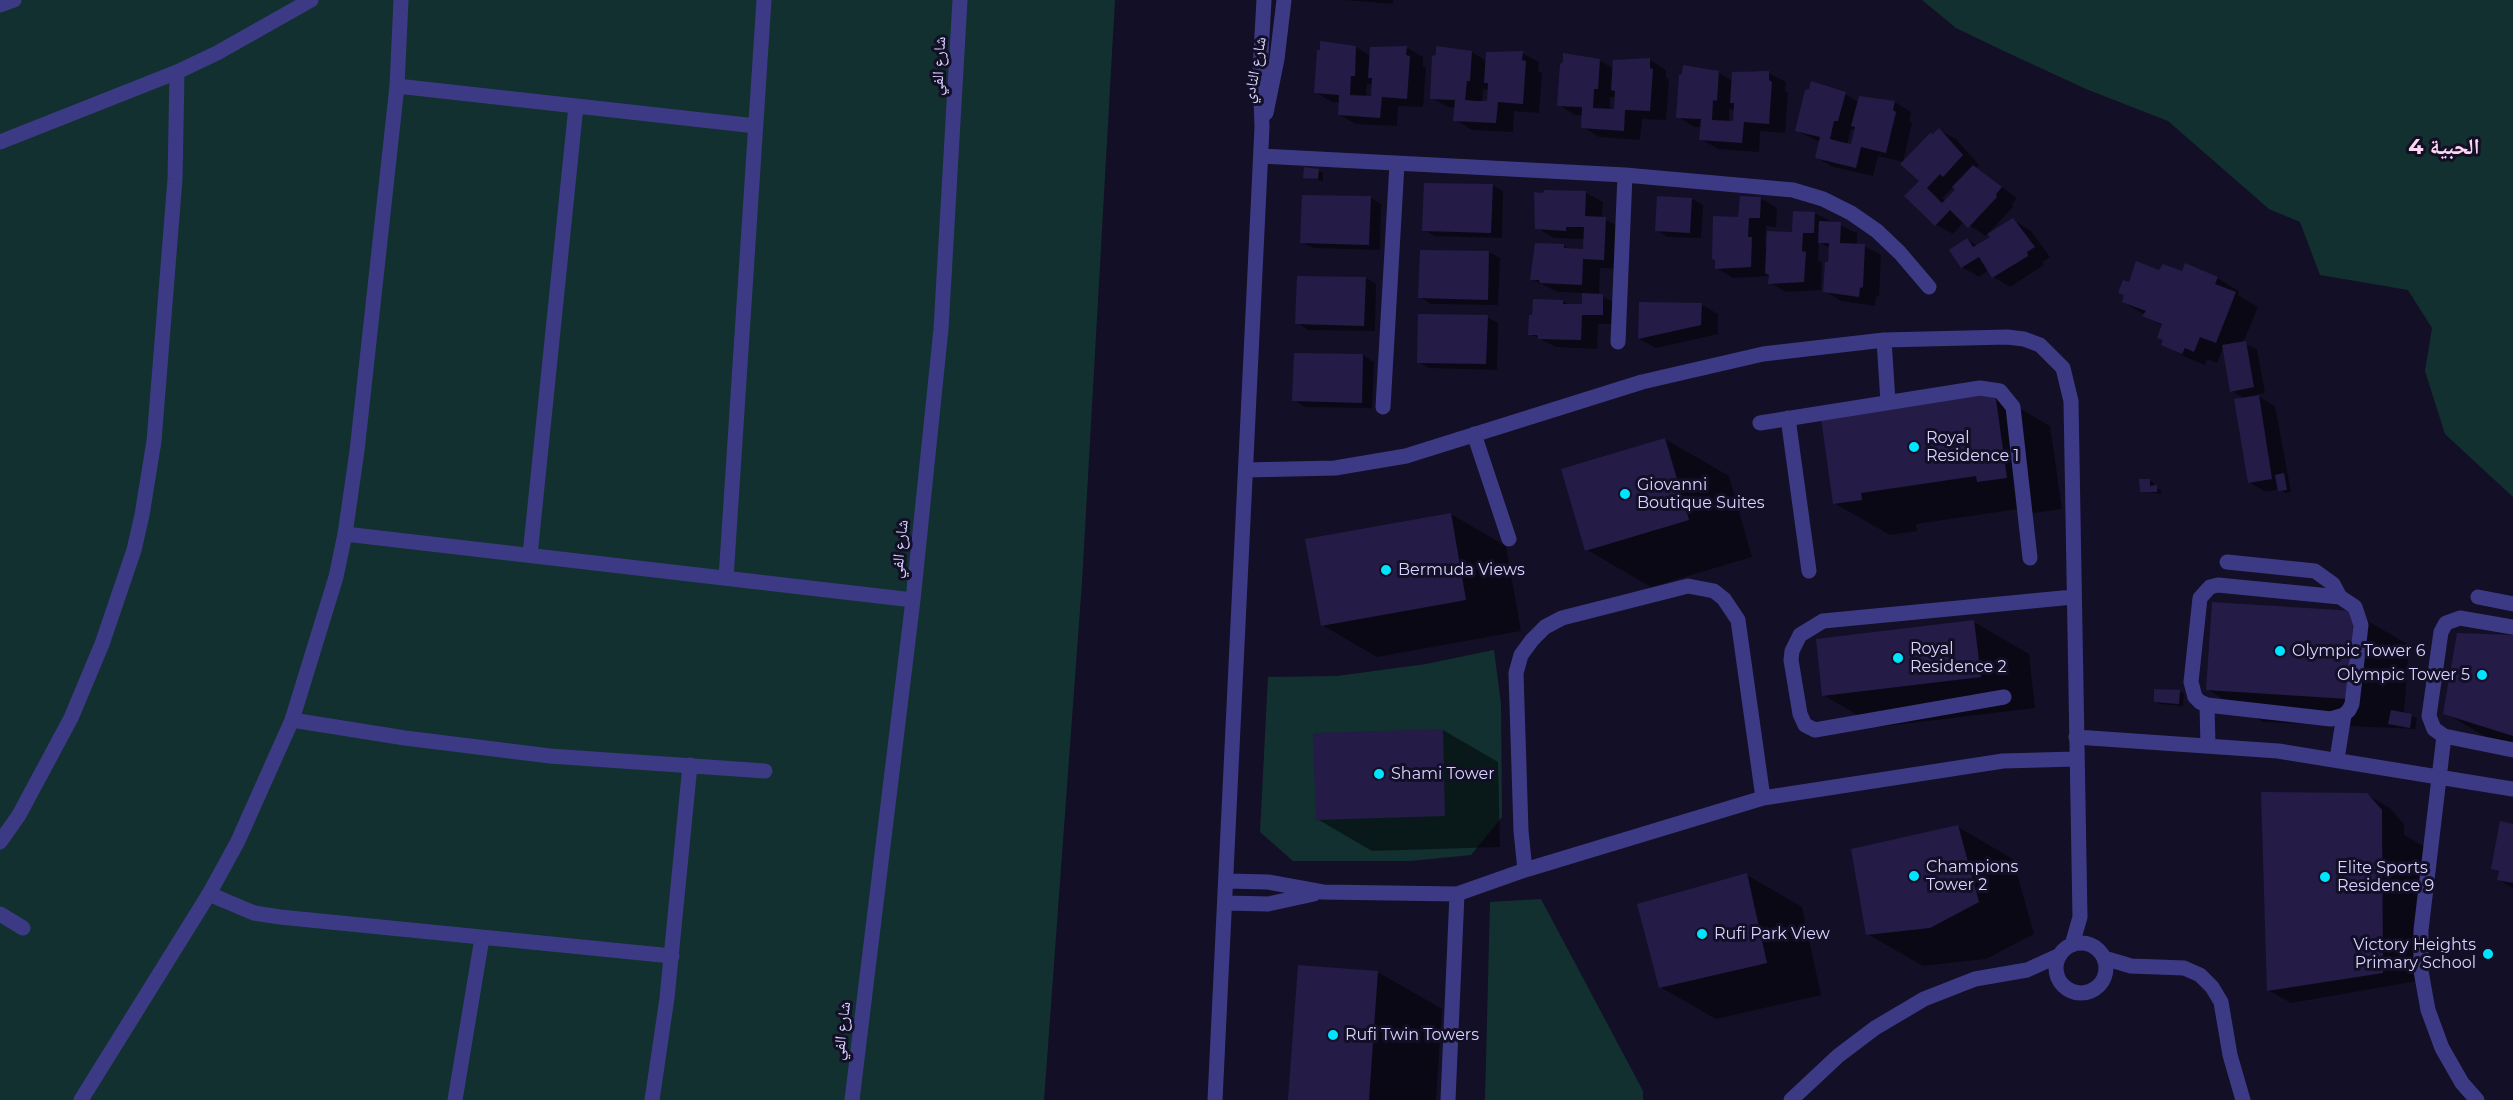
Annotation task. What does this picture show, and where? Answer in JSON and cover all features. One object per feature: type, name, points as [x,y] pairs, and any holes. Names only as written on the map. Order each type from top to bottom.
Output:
[{"type":"street","points":[[0,5],[14,0]]},
{"type":"street","points":[[0,142],[177,72],[217,53],[311,0]]},
{"type":"street","points":[[81,1100],[209,894],[262,790],[291,720],[336,577],[345,534],[357,451],[397,86],[401,0]]},
{"type":"street","points":[[726,578],[764,0]]},
{"type":"street","name":"شارع الفي","points":[[852,1100],[913,600],[941,329],[960,0]]},
{"type":"street","name":"شارع النادي","points":[[1262,127],[1260,70],[1264,0]]},
{"type":"street","name":"شارع النادي","points":[[1262,127],[1277,59],[1284,0]]},
{"type":"street","points":[[0,842],[19,815],[76,708],[116,603],[142,515],[154,441],[175,179],[177,72]]},
{"type":"street","points":[[397,86],[756,126]]},
{"type":"street","points":[[530,555],[576,106]]},
{"type":"street","points":[[1215,1100],[1262,127]]},
{"type":"street","points":[[1261,156],[1624,175],[1792,190],[1823,200],[1851,213],[1877,231],[1900,253],[1929,287]]},
{"type":"street","points":[[1383,407],[1397,164]]},
{"type":"street","points":[[1618,342],[1624,175]]},
{"type":"street","points":[[1246,470],[1299,470],[1371,463],[1406,456],[1615,390],[1705,366],[1763,354],[1884,340],[2024,339],[2040,345],[2063,368],[2071,401],[2080,917],[2093,946],[2104,958],[2131,966],[2184,968],[2200,975],[2212,987],[2221,1002],[2230,1055],[2243,1100]]},
{"type":"street","points":[[1884,340],[1888,402]]},
{"type":"street","points":[[1760,423],[1990,387],[2008,397],[2013,406],[2030,558]]},
{"type":"street","points":[[1788,418],[1809,571]]},
{"type":"street","points":[[1474,434],[1509,539]]},
{"type":"street","points":[[345,534],[913,600]]},
{"type":"street","points":[[2227,562],[2315,571],[2333,584],[2340,597],[2355,607],[2361,625],[2352,704],[2344,715],[2337,759]]},
{"type":"street","points":[[2340,597],[2218,585],[2204,592],[2200,598],[2191,682],[2194,697],[2207,705],[2331,719],[2344,715]]},
{"type":"street","points":[[1526,870],[1521,831],[1516,673],[1521,655],[1532,640],[1545,627],[1562,618],[1688,586],[1707,589],[1724,599],[1738,620],[1763,798]]},
{"type":"street","points":[[2004,697],[1815,730],[1805,725],[1800,714],[1791,660],[1792,651],[1800,635],[1814,624],[1823,621],[2073,597]]},
{"type":"street","points":[[2478,597],[2513,604]]},
{"type":"street","points":[[2513,627],[2455,618],[2442,627],[2429,716],[2434,729],[2444,736],[2513,750]]},
{"type":"street","points":[[2207,705],[2208,746]]},
{"type":"street","points":[[291,720],[405,738],[550,756],[765,771]]},
{"type":"street","points":[[2444,736],[2421,930],[2421,971],[2428,1010],[2442,1048],[2462,1083],[2477,1100]]},
{"type":"street","points":[[2076,737],[2208,746],[2337,759],[2513,789]]},
{"type":"street","points":[[1227,881],[1269,882],[1323,892],[1457,894],[1473,891],[1526,870],[1763,798],[2003,761],[2076,759]]},
{"type":"street","points":[[652,1100],[672,956],[690,765]]},
{"type":"street","points":[[1226,903],[1268,904],[1323,892]]},
{"type":"street","points":[[209,894],[254,913],[280,917],[672,956]]},
{"type":"street","points":[[1448,1100],[1457,894]]},
{"type":"street","points":[[0,915],[23,928]]},
{"type":"street","points":[[2080,917],[2056,970],[2063,985],[2077,992],[2093,990],[2104,977],[2131,966]]},
{"type":"street","points":[[455,1100],[482,938]]},
{"type":"street","points":[[1791,1100],[1838,1056],[1875,1028],[1924,999],[1975,979],[2027,970],[2079,943],[2093,946]]},
{"type":"street","points":[[2104,958],[2104,977]]},
{"type":"street","points":[[2027,970],[2059,978]]},
{"type":"green space","points":[[0,0],[1115,0],[1082,582],[1044,1100],[0,1100]]},
{"type":"green space","points":[[1922,0],[2513,0],[2513,497],[2445,434],[2425,371],[2432,328],[2408,290],[2320,275],[2300,222],[2269,209],[2168,121],[2086,89],[1956,28]]},
{"type":"green space","points":[[1494,650],[1501,704],[1502,817],[1471,855],[1410,861],[1293,861],[1260,832],[1268,677],[1337,676],[1426,664]]},
{"type":"green space","points":[[1541,899],[1643,1091],[1643,1100],[1485,1100],[1490,902]]},
{"type":"building","points":[[1320,41],[1356,46],[1355,76],[1351,76],[1350,95],[1371,96],[1372,78],[1368,78],[1370,47],[1407,46],[1406,55],[1410,56],[1407,99],[1382,97],[1380,118],[1338,115],[1339,95],[1314,93],[1317,50],[1320,50]]},
{"type":"building","points":[[1436,46],[1472,51],[1470,81],[1467,81],[1465,100],[1476,101],[1487,101],[1488,83],[1484,83],[1486,52],[1523,51],[1522,60],[1526,61],[1523,104],[1498,102],[1496,123],[1453,121],[1455,100],[1430,99],[1432,56],[1436,55]]},
{"type":"building","points":[[1563,53],[1600,59],[1598,89],[1594,89],[1593,108],[1614,109],[1615,91],[1611,90],[1613,60],[1650,58],[1650,68],[1653,69],[1650,111],[1625,110],[1624,131],[1581,128],[1582,107],[1557,106]]},
{"type":"building","points":[[1683,65],[1719,71],[1717,101],[1713,100],[1712,120],[1733,121],[1734,103],[1730,103],[1732,72],[1769,71],[1769,80],[1772,82],[1769,124],[1744,122],[1742,143],[1699,140],[1701,119],[1676,118],[1679,75],[1682,74]]},
{"type":"building","points":[[1811,81],[1846,92],[1838,121],[1834,121],[1830,139],[1841,142],[1851,144],[1855,127],[1851,126],[1859,96],[1895,101],[1893,110],[1896,112],[1886,153],[1861,147],[1856,168],[1815,158],[1820,137],[1795,131],[1805,90],[1809,89]]},
{"type":"building","points":[[1939,128],[1963,155],[1943,177],[1940,174],[1927,188],[1942,203],[1955,190],[1952,187],[1973,165],[2002,187],[1996,194],[1997,197],[1968,228],[1950,210],[1935,226],[1904,196],[1919,181],[1900,164],[1930,133],[1933,134]]},
{"type":"building","points":[[1304,167],[1319,169],[1318,179],[1303,178]]},
{"type":"building","points":[[1424,183],[1493,184],[1491,233],[1422,231]]},
{"type":"building","points":[[1544,190],[1586,191],[1585,216],[1606,217],[1604,260],[1583,259],[1582,285],[1540,283],[1539,280],[1530,280],[1535,243],[1564,244],[1564,248],[1583,249],[1584,227],[1566,227],[1566,231],[1535,229],[1534,192],[1543,193]]},
{"type":"building","points":[[1302,195],[1371,196],[1369,245],[1300,243]]},
{"type":"building","points":[[1657,196],[1692,198],[1690,233],[1655,231]]},
{"type":"building","points":[[1740,196],[1761,197],[1760,218],[1749,218],[1748,237],[1752,237],[1751,267],[1715,269],[1715,260],[1712,259],[1713,216],[1738,217]]},
{"type":"building","points":[[1793,211],[1815,212],[1814,233],[1803,233],[1802,251],[1806,252],[1804,282],[1768,284],[1769,275],[1765,273],[1767,231],[1792,232]]},
{"type":"building","points":[[2013,218],[2035,247],[2027,252],[2028,256],[1992,278],[1979,257],[1961,268],[1949,250],[1967,238],[1973,247],[1990,237],[1987,234]]},
{"type":"building","points":[[1819,221],[1841,222],[1840,243],[1865,244],[1863,287],[1860,288],[1859,297],[1823,292],[1829,243],[1818,243]]},
{"type":"building","points":[[1420,250],[1489,251],[1488,300],[1418,298]]},
{"type":"building","points":[[2136,261],[2159,270],[2163,264],[2182,271],[2185,263],[2218,277],[2215,284],[2236,292],[2216,343],[2200,337],[2194,352],[2185,348],[2182,354],[2161,345],[2163,340],[2157,338],[2162,324],[2142,316],[2146,311],[2122,302],[2124,295],[2118,293],[2123,280],[2129,282]]},
{"type":"building","points":[[1297,276],[1366,277],[1364,326],[1295,324]]},
{"type":"building","points":[[1582,293],[1603,294],[1603,315],[1582,315],[1581,340],[1538,339],[1537,335],[1528,335],[1533,299],[1563,300],[1563,304],[1582,304]]},
{"type":"building","points":[[1639,302],[1702,303],[1701,325],[1638,339]]},
{"type":"building","points":[[1418,314],[1488,315],[1486,364],[1417,363]]},
{"type":"building","points":[[2246,341],[2254,387],[2230,392],[2222,345]]},
{"type":"building","points":[[1294,353],[1363,354],[1362,403],[1292,401]]},
{"type":"building","name":"Royal Residence 1","points":[[1995,392],[2007,478],[1977,482],[1976,476],[1861,493],[1862,500],[1833,504],[1821,418]]},
{"type":"building","points":[[2259,395],[2272,479],[2248,483],[2234,399]]},
{"type":"building","name":"Giovanni Boutique Suites","points":[[1665,438],[1689,520],[1585,551],[1561,469]]},
{"type":"building","points":[[2284,473],[2287,490],[2278,491],[2275,475]]},
{"type":"building","points":[[2139,479],[2150,479],[2150,486],[2157,485],[2157,492],[2140,492]]},
{"type":"building","name":"Bermuda Views","points":[[1451,513],[1466,600],[1321,626],[1305,539]]},
{"type":"building","name":"Olympic Tower 6","points":[[2212,602],[2354,611],[2348,699],[2206,690]]},
{"type":"building","name":"Royal Residence 2","points":[[1974,620],[1981,677],[1822,696],[1816,639]]},
{"type":"building","name":"Olympic Tower 5","points":[[2457,633],[2513,635],[2513,736],[2443,714]]},
{"type":"building","points":[[2154,689],[2180,690],[2179,704],[2154,702]]},
{"type":"building","points":[[2391,710],[2412,714],[2410,728],[2388,724]]},
{"type":"building","name":"Shami Tower","points":[[1443,729],[1445,816],[1316,820],[1313,733]]},
{"type":"building","points":[[2261,792],[2367,793],[2382,810],[2383,973],[2267,991]]},
{"type":"building","points":[[2500,821],[2513,824],[2513,883],[2497,880],[2499,871],[2491,869]]},
{"type":"building","name":"Champions Tower 2","points":[[1958,825],[1979,902],[1930,928],[1866,935],[1851,849]]},
{"type":"building","name":"Rufi Park View","points":[[1747,873],[1767,963],[1659,988],[1637,904]]},
{"type":"building","name":"Rufi Twin Towers","points":[[1298,965],[1378,971],[1369,1100],[1288,1100]]},
{"type":"place","name":"Royal Residence 1","points":[[1914,447]]},
{"type":"place","name":"Giovanni Boutique Suites","points":[[1625,494]]},
{"type":"place","name":"Bermuda Views","points":[[1386,570]]},
{"type":"place","name":"Olympic Tower 6","points":[[2280,651]]},
{"type":"place","name":"Royal Residence 2","points":[[1898,658]]},
{"type":"place","name":"Olympic Tower 5","points":[[2482,675]]},
{"type":"place","name":"Shami Tower","points":[[1379,774]]},
{"type":"place","name":"Champions Tower 2","points":[[1914,876]]},
{"type":"place","name":"Elite Sports Residence 9","points":[[2325,877]]},
{"type":"place","name":"Rufi Park View","points":[[1702,934]]},
{"type":"place","name":"Victory Heights Primary School","points":[[2488,954]]},
{"type":"place","name":"Rufi Twin Towers","points":[[1333,1035]]},
{"type":"district","name":"الحبية 4","points":[[2444,148]]}]
